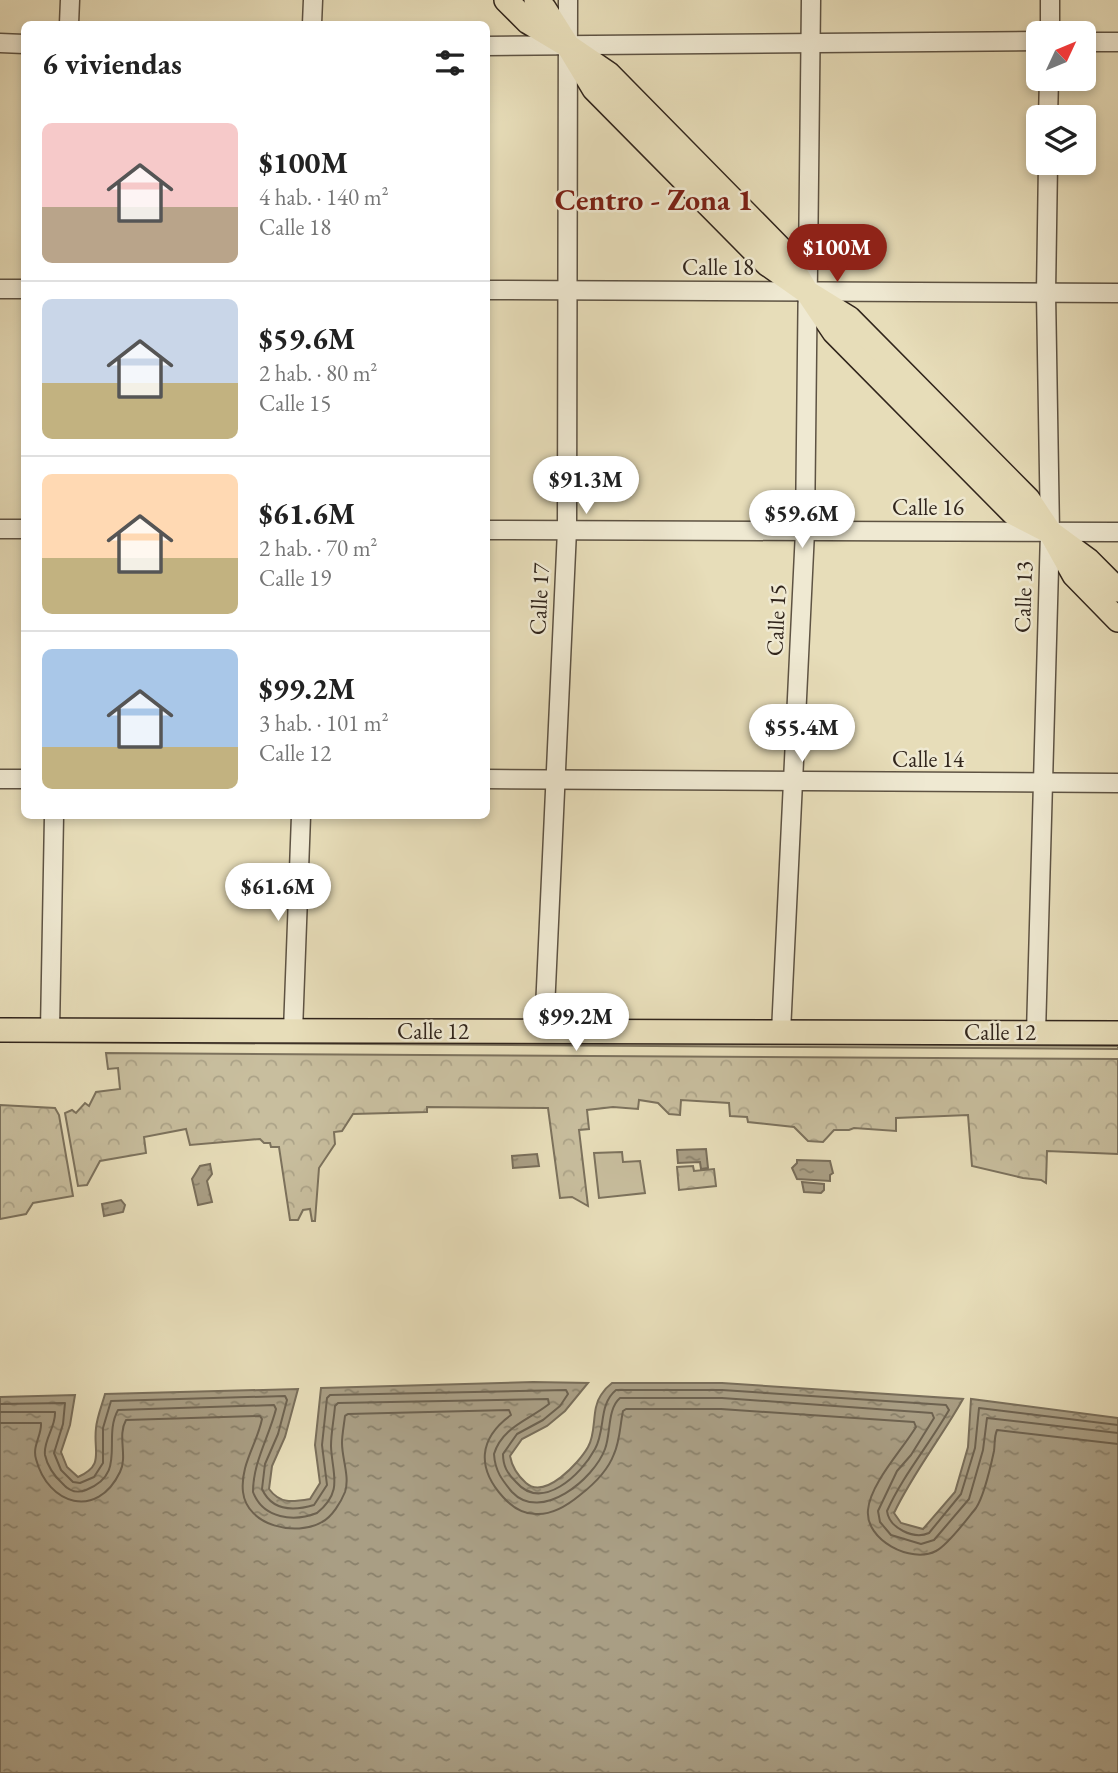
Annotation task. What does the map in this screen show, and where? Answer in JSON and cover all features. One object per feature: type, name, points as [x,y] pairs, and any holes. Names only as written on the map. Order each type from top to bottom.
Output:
[{"type":"main road","points":[[506,0],[528,22],[568,46]]},
{"type":"main road","points":[[536,0],[544,8],[594,89],[767,264],[807,292],[834,332],[1013,513],[1050,531],[1088,560],[1118,590]]},
{"type":"main road","points":[[1050,531],[1074,575],[1118,620]]},
{"type":"main road","name":"Calle 12","points":[[0,1030],[1118,1033]]},
{"type":"street","points":[[69,21],[70,0]]},
{"type":"street","points":[[312,21],[313,0]]},
{"type":"street","name":"Calle 17","points":[[544,1031],[567,530],[568,0]]},
{"type":"street","name":"Calle 15","points":[[781,1032],[805,531],[811,0]]},
{"type":"street","points":[[1050,0],[1050,21]]},
{"type":"street","points":[[490,46],[1026,41]]},
{"type":"street","points":[[1096,42],[1118,42]]},
{"type":"street","points":[[0,43],[21,44]]},
{"type":"street","name":"Calle 13","points":[[1036,1032],[1050,531],[1046,293],[1048,175]]},
{"type":"street","points":[[0,289],[21,289]]},
{"type":"street","name":"Calle 18","points":[[490,290],[1118,293]]},
{"type":"street","points":[[0,529],[21,529]]},
{"type":"street","name":"Calle 16","points":[[490,530],[1118,532]]},
{"type":"street","points":[[0,779],[21,779]]},
{"type":"street","name":"Calle 14","points":[[490,779],[1118,783]]},
{"type":"street","points":[[50,1030],[54,819]]},
{"type":"street","points":[[293,1031],[300,819]]},
{"type":"green space","points":[[43,1038],[1118,1046],[1118,1049],[43,1042]]},
{"type":"green space","points":[[106,1053],[1118,1059],[1118,1154],[1047,1151],[1046,1183],[972,1166],[968,1115],[896,1118],[896,1131],[854,1128],[834,1130],[823,1142],[808,1141],[794,1127],[748,1122],[747,1117],[730,1116],[729,1103],[681,1100],[680,1115],[669,1114],[658,1103],[639,1100],[638,1109],[613,1107],[587,1110],[589,1129],[579,1130],[588,1206],[572,1197],[560,1198],[548,1108],[427,1107],[427,1112],[353,1114],[342,1131],[334,1132],[335,1144],[319,1168],[315,1221],[312,1221],[310,1209],[303,1210],[298,1220],[290,1220],[279,1147],[271,1147],[270,1143],[264,1143],[260,1139],[190,1145],[186,1129],[144,1137],[146,1153],[100,1161],[87,1185],[78,1186],[65,1113],[72,1110],[76,1113],[85,1103],[89,1106],[96,1092],[120,1089],[118,1068],[108,1069]]},
{"type":"green space","points":[[0,1105],[55,1108],[59,1115],[73,1196],[33,1203],[26,1214],[0,1219]]},
{"type":"green space","points":[[622,1152],[623,1162],[640,1161],[645,1193],[599,1198],[594,1153]]},
{"type":"green space","points":[[693,1166],[694,1171],[714,1169],[716,1186],[679,1190],[677,1167]]},
{"type":"water","points":[[706,1149],[708,1168],[701,1169],[700,1162],[678,1163],[677,1150]]},
{"type":"water","points":[[537,1154],[539,1166],[513,1168],[512,1156]]},
{"type":"water","points":[[797,1160],[830,1161],[833,1173],[830,1175],[830,1181],[797,1179],[792,1168]]},
{"type":"water","points":[[210,1164],[212,1174],[207,1181],[212,1202],[198,1205],[192,1179],[200,1166]]},
{"type":"water","points":[[802,1182],[824,1184],[824,1190],[821,1193],[804,1192]]},
{"type":"water","points":[[121,1200],[125,1205],[123,1212],[104,1216],[102,1204]]},
{"type":"water","points":[[588,1383],[565,1411],[547,1426],[522,1439],[510,1456],[518,1474],[534,1487],[552,1483],[584,1454],[591,1441],[598,1401],[603,1391],[612,1383],[722,1383],[963,1399],[894,1513],[901,1523],[923,1529],[955,1492],[968,1447],[971,1399],[1118,1418],[1118,1773],[0,1773],[0,1397],[75,1395],[70,1425],[61,1452],[67,1467],[78,1477],[95,1463],[95,1437],[105,1394],[298,1389],[285,1437],[272,1466],[269,1489],[282,1500],[292,1501],[310,1499],[320,1483],[315,1445],[321,1388]]},
{"type":"district","name":"Centro - Zona 1","points":[[654,199]]}]
